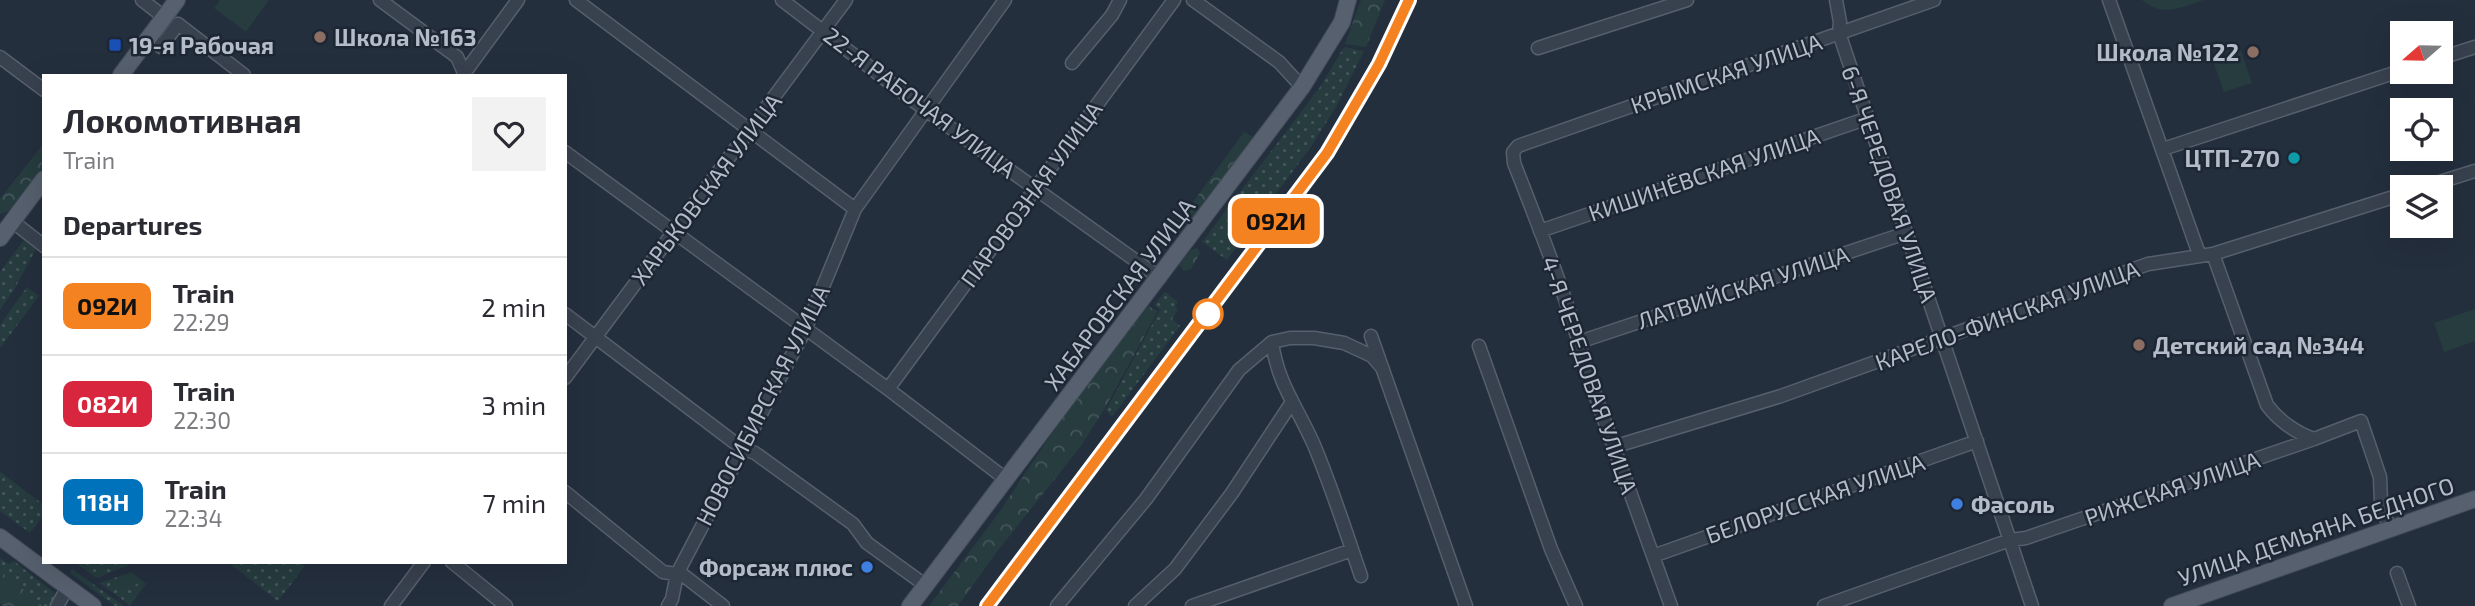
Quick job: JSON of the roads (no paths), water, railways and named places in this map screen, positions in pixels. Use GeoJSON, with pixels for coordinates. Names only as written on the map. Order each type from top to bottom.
{"type":"FeatureCollection","features":[{"type":"Feature","properties":{"kind":"main road"},"geometry":{"type":"LineString","coordinates":[[122,74],[177,0]]}},
{"type":"Feature","properties":{"kind":"main road","name":"ХАБАРОВСКАЯ УЛИЦА"},"geometry":{"type":"LineString","coordinates":[[910,606],[1302,87],[1342,22],[1348,0]]}},
{"type":"Feature","properties":{"kind":"main road"},"geometry":{"type":"LineString","coordinates":[[5,226],[42,181]]}},
{"type":"Feature","properties":{"kind":"main road","name":"УЛИЦА ДЕМЬЯНА БЕДНОГО"},"geometry":{"type":"LineString","coordinates":[[2172,606],[2205,601],[2475,499]]}},
{"type":"Feature","properties":{"kind":"main road"},"geometry":{"type":"LineString","coordinates":[[0,537],[93,606]]}},
{"type":"Feature","properties":{"kind":"street"},"geometry":{"type":"LineString","coordinates":[[142,0],[164,18]]}},
{"type":"Feature","properties":{"kind":"street"},"geometry":{"type":"LineString","coordinates":[[380,0],[457,57],[464,74]]}},
{"type":"Feature","properties":{"kind":"street"},"geometry":{"type":"LineString","coordinates":[[465,74],[518,0]]}},
{"type":"Feature","properties":{"kind":"street"},"geometry":{"type":"LineString","coordinates":[[576,0],[855,209]]}},
{"type":"Feature","properties":{"kind":"street","name":"22-Я РАБОЧАЯ УЛИЦА"},"geometry":{"type":"LineString","coordinates":[[782,0],[927,111],[1160,278]]}},
{"type":"Feature","properties":{"kind":"street","name":"ХАРЬКОВСКАЯ УЛИЦА"},"geometry":{"type":"LineString","coordinates":[[567,375],[846,0]]}},
{"type":"Feature","properties":{"kind":"street","name":"НОВОСИБИРСКАЯ УЛИЦА"},"geometry":{"type":"LineString","coordinates":[[668,606],[677,574],[806,328],[855,209],[1005,0]]}},
{"type":"Feature","properties":{"kind":"street"},"geometry":{"type":"LineString","coordinates":[[1072,63],[1112,15],[1120,0]]}},
{"type":"Feature","properties":{"kind":"street","name":"ПАРОВОЗНАЯ УЛИЦА"},"geometry":{"type":"LineString","coordinates":[[888,389],[1174,0]]}},
{"type":"Feature","properties":{"kind":"street"},"geometry":{"type":"LineString","coordinates":[[1193,0],[1279,62],[1302,87]]}},
{"type":"Feature","properties":{"kind":"street"},"geometry":{"type":"LineString","coordinates":[[1538,48],[1687,0]]}},
{"type":"Feature","properties":{"kind":"street","name":"6-Я ЧЕРЕДОВАЯ УЛИЦА"},"geometry":{"type":"LineString","coordinates":[[1836,0],[1839,33],[2032,606]]}},
{"type":"Feature","properties":{"kind":"street","name":"КРЫМСКАЯ УЛИЦА"},"geometry":{"type":"LineString","coordinates":[[1518,146],[1934,0]]}},
{"type":"Feature","properties":{"kind":"street"},"geometry":{"type":"LineString","coordinates":[[2109,0],[2199,254]]}},
{"type":"Feature","properties":{"kind":"street"},"geometry":{"type":"LineString","coordinates":[[149,38],[161,47],[178,24],[243,74]]}},
{"type":"Feature","properties":{"kind":"street"},"geometry":{"type":"LineString","coordinates":[[2454,54],[2475,47]]}},
{"type":"Feature","properties":{"kind":"street"},"geometry":{"type":"LineString","coordinates":[[0,57],[42,88]]}},
{"type":"Feature","properties":{"kind":"street"},"geometry":{"type":"LineString","coordinates":[[2163,149],[2390,74]]}},
{"type":"Feature","properties":{"kind":"street","name":"КИШИНЁВСКАЯ УЛИЦА"},"geometry":{"type":"LineString","coordinates":[[1540,231],[1868,118]]}},
{"type":"Feature","properties":{"kind":"street","name":"4-Я ЧЕРЕДОВАЯ УЛИЦА"},"geometry":{"type":"LineString","coordinates":[[1518,146],[1513,152],[1514,163],[1671,606]]}},
{"type":"Feature","properties":{"kind":"street"},"geometry":{"type":"LineString","coordinates":[[567,153],[806,328],[1007,480]]}},
{"type":"Feature","properties":{"kind":"street"},"geometry":{"type":"LineString","coordinates":[[2453,178],[2475,171]]}},
{"type":"Feature","properties":{"kind":"street","name":"КАРЕЛО-ФИНСКАЯ УЛИЦА"},"geometry":{"type":"LineString","coordinates":[[1613,446],[1781,396],[2148,264],[2199,254],[2213,254],[2390,198]]}},
{"type":"Feature","properties":{"kind":"street"},"geometry":{"type":"LineString","coordinates":[[5,226],[42,245]]}},
{"type":"Feature","properties":{"kind":"street","name":"ЛАТВИЙСКАЯ УЛИЦА"},"geometry":{"type":"LineString","coordinates":[[1579,342],[1906,233]]}},
{"type":"Feature","properties":{"kind":"street"},"geometry":{"type":"LineString","coordinates":[[2213,254],[2267,405],[2280,420],[2314,439]]}},
{"type":"Feature","properties":{"kind":"street"},"geometry":{"type":"LineString","coordinates":[[567,315],[743,449],[755,453],[853,524],[867,543],[926,585]]}},
{"type":"Feature","properties":{"kind":"street"},"geometry":{"type":"LineString","coordinates":[[1371,336],[1465,606]]}},
{"type":"Feature","properties":{"kind":"street"},"geometry":{"type":"LineString","coordinates":[[1057,606],[1146,499],[1239,370],[1272,342],[1302,338],[1344,343],[1372,356],[1383,369]]}},
{"type":"Feature","properties":{"kind":"street"},"geometry":{"type":"LineString","coordinates":[[1272,342],[1275,365],[1317,452],[1361,576]]}},
{"type":"Feature","properties":{"kind":"street"},"geometry":{"type":"LineString","coordinates":[[1479,346],[1551,549],[1576,606]]}},
{"type":"Feature","properties":{"kind":"street"},"geometry":{"type":"LineString","coordinates":[[1135,606],[1175,569],[1231,493],[1292,402]]}},
{"type":"Feature","properties":{"kind":"street","name":"РИЖСКАЯ УЛИЦА"},"geometry":{"type":"LineString","coordinates":[[1824,606],[2361,421],[2380,477],[2381,504],[2390,529]]}},
{"type":"Feature","properties":{"kind":"street","name":"БЕЛОРУССКАЯ УЛИЦА"},"geometry":{"type":"LineString","coordinates":[[1653,556],[1977,441]]}},
{"type":"Feature","properties":{"kind":"street"},"geometry":{"type":"LineString","coordinates":[[567,494],[663,572],[683,575],[723,606]]}},
{"type":"Feature","properties":{"kind":"street"},"geometry":{"type":"LineString","coordinates":[[1192,606],[1352,550]]}},
{"type":"Feature","properties":{"kind":"street"},"geometry":{"type":"LineString","coordinates":[[391,606],[422,564]]}},
{"type":"Feature","properties":{"kind":"street"},"geometry":{"type":"LineString","coordinates":[[454,564],[506,606]]}},
{"type":"Feature","properties":{"kind":"street"},"geometry":{"type":"LineString","coordinates":[[2396,573],[2409,606]]}},
{"type":"Feature","properties":{"kind":"street"},"geometry":{"type":"LineString","coordinates":[[57,606],[68,587]]}},
{"type":"Feature","properties":{"kind":"railway"},"geometry":{"type":"LineString","coordinates":[[987,606],[1327,153],[1379,64],[1409,0]]}},
{"type":"Feature","properties":{"kind":"train","name":"092И"},"geometry":{"type":"LineString","coordinates":[[987,606],[1327,153],[1379,64],[1409,0]]}},
{"type":"Feature","properties":{"kind":"place","name":"Школа №163"},"geometry":{"type":"Point","coordinates":[320,37]}},
{"type":"Feature","properties":{"kind":"place","name":"19-я Рабочая"},"geometry":{"type":"Point","coordinates":[115,45]}},
{"type":"Feature","properties":{"kind":"place","name":"Школа №122"},"geometry":{"type":"Point","coordinates":[2253,52]}},
{"type":"Feature","properties":{"kind":"place","name":"ЦТП-270"},"geometry":{"type":"Point","coordinates":[2294,158]}},
{"type":"Feature","properties":{"kind":"place","name":"Детский сад №344"},"geometry":{"type":"Point","coordinates":[2139,345]}},
{"type":"Feature","properties":{"kind":"place","name":"Фасоль"},"geometry":{"type":"Point","coordinates":[1957,504]}},
{"type":"Feature","properties":{"kind":"place","name":"Форсаж плюс"},"geometry":{"type":"Point","coordinates":[867,567]}}]}
